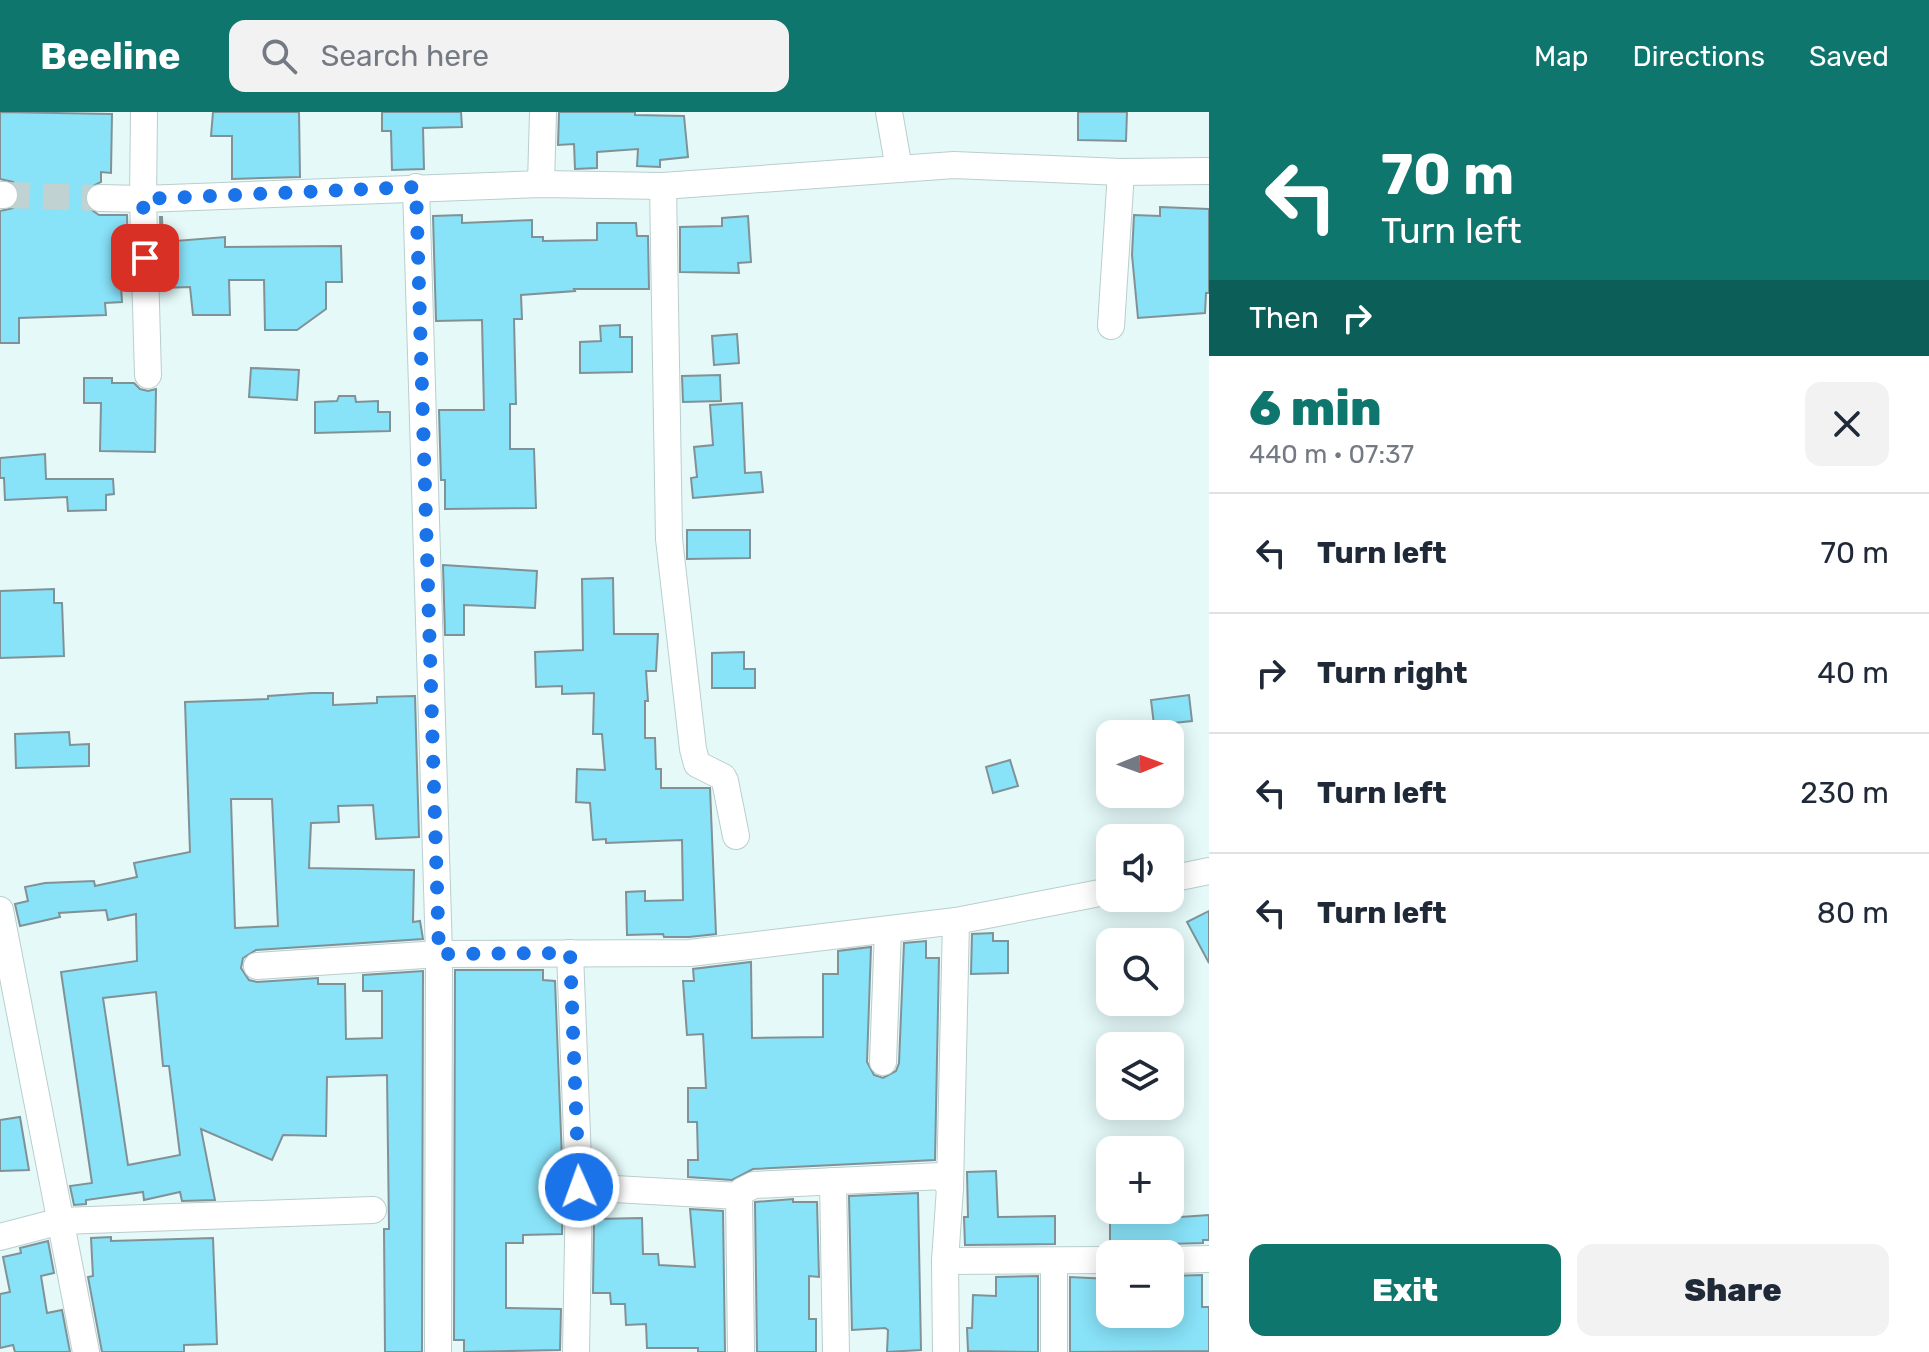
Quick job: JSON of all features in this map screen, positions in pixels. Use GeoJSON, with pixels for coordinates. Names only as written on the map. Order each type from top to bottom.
{"type":"FeatureCollection","features":[{"type":"Feature","properties":{"kind":"street"},"geometry":{"type":"LineString","coordinates":[[144,112],[148,375]]}},
{"type":"Feature","properties":{"kind":"street"},"geometry":{"type":"LineString","coordinates":[[541,184],[543,112]]}},
{"type":"Feature","properties":{"kind":"street"},"geometry":{"type":"LineString","coordinates":[[889,112],[899,169]]}},
{"type":"Feature","properties":{"kind":"street"},"geometry":{"type":"LineString","coordinates":[[100,198],[541,184],[663,186],[954,165],[1121,172],[1209,171]]}},
{"type":"Feature","properties":{"kind":"street"},"geometry":{"type":"LineString","coordinates":[[1111,326],[1121,172]]}},
{"type":"Feature","properties":{"kind":"street"},"geometry":{"type":"LineString","coordinates":[[663,186],[669,539],[693,749],[697,764],[725,781],[736,836]]}},
{"type":"Feature","properties":{"kind":"street"},"geometry":{"type":"LineString","coordinates":[[416,187],[439,954],[438,1352]]}},
{"type":"Feature","properties":{"kind":"street"},"geometry":{"type":"LineString","coordinates":[[1184,876],[1209,871]]}},
{"type":"Feature","properties":{"kind":"street"},"geometry":{"type":"LineString","coordinates":[[257,966],[439,954],[690,953],[956,921],[1096,893]]}},
{"type":"Feature","properties":{"kind":"street"},"geometry":{"type":"LineString","coordinates":[[0,910],[86,1352]]}},
{"type":"Feature","properties":{"kind":"street"},"geometry":{"type":"LineString","coordinates":[[946,1352],[945,1261],[950,1188],[956,921]]}},
{"type":"Feature","properties":{"kind":"street"},"geometry":{"type":"LineString","coordinates":[[883,1062],[888,930]]}},
{"type":"Feature","properties":{"kind":"street"},"geometry":{"type":"LineString","coordinates":[[570,953],[579,1187],[576,1352]]}},
{"type":"Feature","properties":{"kind":"street"},"geometry":{"type":"LineString","coordinates":[[741,1352],[739,1196],[742,1191],[754,1185],[942,1176],[950,1188]]}},
{"type":"Feature","properties":{"kind":"street"},"geometry":{"type":"LineString","coordinates":[[833,1181],[836,1352]]}},
{"type":"Feature","properties":{"kind":"street"},"geometry":{"type":"LineString","coordinates":[[579,1187],[739,1196]]}},
{"type":"Feature","properties":{"kind":"street"},"geometry":{"type":"LineString","coordinates":[[0,1237],[61,1221],[373,1210]]}},
{"type":"Feature","properties":{"kind":"street"},"geometry":{"type":"LineString","coordinates":[[1184,1260],[1209,1259]]}},
{"type":"Feature","properties":{"kind":"street"},"geometry":{"type":"LineString","coordinates":[[945,1261],[1096,1260]]}},
{"type":"Feature","properties":{"kind":"street"},"geometry":{"type":"LineString","coordinates":[[1054,1261],[1054,1352]]}},
{"type":"Feature","properties":{"kind":"building"},"geometry":{"type":"Polygon","coordinates":[[[0,112],[112,114],[111,173],[101,172],[101,182],[87,189],[84,198],[86,206],[99,215],[127,215],[129,285],[121,285],[122,302],[105,303],[106,315],[19,318],[19,343],[0,343],[0,211],[13,208],[20,196],[13,182],[0,179],[0,112]]]}},
{"type":"Feature","properties":{"kind":"building"},"geometry":{"type":"Polygon","coordinates":[[[213,112],[299,112],[300,177],[232,179],[232,136],[211,136],[213,112]]]}},
{"type":"Feature","properties":{"kind":"building"},"geometry":{"type":"Polygon","coordinates":[[[382,112],[461,112],[462,127],[423,128],[424,169],[392,170],[391,131],[382,131],[382,112]]]}},
{"type":"Feature","properties":{"kind":"building"},"geometry":{"type":"Polygon","coordinates":[[[559,112],[635,112],[635,115],[684,116],[688,157],[660,160],[660,167],[637,166],[638,149],[597,152],[597,168],[575,169],[574,144],[558,145],[559,112]]]}},
{"type":"Feature","properties":{"kind":"building"},"geometry":{"type":"Polygon","coordinates":[[[1078,112],[1127,112],[1126,141],[1078,140],[1078,112]]]}},
{"type":"Feature","properties":{"kind":"building"},"geometry":{"type":"Polygon","coordinates":[[[1160,207],[1209,209],[1209,293],[1206,293],[1205,313],[1138,318],[1132,255],[1134,215],[1160,216],[1160,207]]]}},
{"type":"Feature","properties":{"kind":"building"},"geometry":{"type":"Polygon","coordinates":[[[462,215],[462,223],[532,220],[532,237],[543,237],[543,241],[597,240],[597,223],[636,223],[637,236],[648,236],[649,289],[574,289],[521,295],[522,319],[514,319],[516,404],[510,404],[510,449],[534,449],[536,508],[445,509],[439,410],[484,410],[482,320],[436,321],[433,216],[462,215]]]}},
{"type":"Feature","properties":{"kind":"building"},"geometry":{"type":"Polygon","coordinates":[[[748,216],[751,262],[738,263],[739,273],[680,272],[680,227],[722,226],[722,218],[748,216]]]}},
{"type":"Feature","properties":{"kind":"building"},"geometry":{"type":"Polygon","coordinates":[[[160,217],[163,242],[225,237],[225,247],[341,246],[342,282],[326,282],[326,309],[297,330],[265,330],[264,280],[229,280],[230,315],[193,315],[190,287],[162,288],[160,217]]]}},
{"type":"Feature","properties":{"kind":"building"},"geometry":{"type":"Polygon","coordinates":[[[620,325],[620,337],[632,337],[632,372],[580,373],[580,342],[601,341],[600,326],[620,325]]]}},
{"type":"Feature","properties":{"kind":"building"},"geometry":{"type":"Polygon","coordinates":[[[737,334],[739,363],[714,365],[712,336],[737,334]]]}},
{"type":"Feature","properties":{"kind":"building"},"geometry":{"type":"Polygon","coordinates":[[[251,368],[299,370],[297,400],[249,397],[251,368]]]}},
{"type":"Feature","properties":{"kind":"building"},"geometry":{"type":"Polygon","coordinates":[[[720,375],[721,401],[683,402],[682,376],[720,375]]]}},
{"type":"Feature","properties":{"kind":"building"},"geometry":{"type":"Polygon","coordinates":[[[84,378],[112,378],[112,383],[134,383],[148,391],[156,389],[155,452],[100,451],[101,403],[84,403],[84,378]]]}},
{"type":"Feature","properties":{"kind":"building"},"geometry":{"type":"Polygon","coordinates":[[[339,396],[355,396],[356,402],[378,401],[378,412],[390,412],[390,431],[315,433],[315,402],[337,401],[339,396]]]}},
{"type":"Feature","properties":{"kind":"building"},"geometry":{"type":"Polygon","coordinates":[[[742,403],[745,473],[761,472],[763,492],[693,498],[691,478],[697,477],[694,447],[713,445],[710,405],[742,403]]]}},
{"type":"Feature","properties":{"kind":"building"},"geometry":{"type":"Polygon","coordinates":[[[45,454],[46,479],[113,479],[114,494],[106,495],[106,510],[68,511],[67,497],[5,500],[0,458],[45,454]]]}},
{"type":"Feature","properties":{"kind":"building"},"geometry":{"type":"Polygon","coordinates":[[[687,530],[750,530],[750,558],[687,559],[687,530]]]}},
{"type":"Feature","properties":{"kind":"building"},"geometry":{"type":"Polygon","coordinates":[[[443,565],[537,571],[535,608],[464,605],[464,635],[445,635],[443,565]]]}},
{"type":"Feature","properties":{"kind":"building"},"geometry":{"type":"Polygon","coordinates":[[[613,578],[614,634],[658,634],[656,671],[646,671],[648,701],[645,701],[645,738],[655,738],[656,769],[661,769],[661,788],[710,788],[716,934],[689,937],[627,935],[626,892],[645,891],[645,901],[683,900],[682,840],[606,843],[606,839],[593,840],[590,803],[576,802],[577,769],[605,770],[602,734],[593,734],[594,693],[562,694],[562,686],[536,687],[535,652],[583,650],[582,579],[613,578]]]}},
{"type":"Feature","properties":{"kind":"building"},"geometry":{"type":"Polygon","coordinates":[[[54,589],[54,603],[62,603],[64,656],[0,658],[0,591],[54,589]]]}},
{"type":"Feature","properties":{"kind":"building"},"geometry":{"type":"Polygon","coordinates":[[[744,652],[744,669],[755,669],[755,688],[712,688],[712,653],[744,652]]]}},
{"type":"Feature","properties":{"kind":"building"},"geometry":{"type":"Polygon","coordinates":[[[333,693],[333,705],[377,703],[377,697],[415,696],[419,837],[376,839],[373,805],[338,806],[339,822],[311,823],[309,868],[414,870],[413,922],[420,921],[423,939],[256,950],[243,958],[241,968],[249,980],[257,982],[318,978],[318,984],[345,984],[346,1039],[382,1038],[382,991],[363,991],[363,975],[423,971],[422,1352],[385,1352],[384,1229],[389,1229],[387,1075],[327,1077],[326,1136],[283,1135],[272,1160],[201,1129],[215,1200],[182,1201],[180,1192],[144,1200],[143,1192],[86,1200],[86,1204],[74,1205],[70,1186],[92,1183],[61,972],[137,961],[136,914],[108,920],[106,910],[59,913],[60,917],[20,926],[15,904],[28,901],[25,887],[94,881],[95,886],[137,877],[134,863],[190,852],[185,702],[268,699],[268,696],[333,693]],[[231,799],[235,928],[278,926],[272,799],[231,799]],[[156,992],[103,998],[128,1165],[180,1155],[169,1066],[163,1066],[156,992]]]}},
{"type":"Feature","properties":{"kind":"building"},"geometry":{"type":"Polygon","coordinates":[[[1189,695],[1192,721],[1153,720],[1151,700],[1189,695]]]}},
{"type":"Feature","properties":{"kind":"building"},"geometry":{"type":"Polygon","coordinates":[[[69,732],[70,745],[89,744],[89,766],[16,768],[15,734],[69,732]]]}},
{"type":"Feature","properties":{"kind":"building"},"geometry":{"type":"Polygon","coordinates":[[[1010,760],[1018,786],[993,793],[986,767],[1010,760]]]}},
{"type":"Feature","properties":{"kind":"building"},"geometry":{"type":"Polygon","coordinates":[[[1209,911],[1209,963],[1187,922],[1209,911]]]}},
{"type":"Feature","properties":{"kind":"building"},"geometry":{"type":"Polygon","coordinates":[[[993,933],[993,941],[1008,941],[1008,973],[971,974],[972,934],[993,933]]]}},
{"type":"Feature","properties":{"kind":"building"},"geometry":{"type":"Polygon","coordinates":[[[926,941],[926,958],[939,958],[935,1160],[753,1169],[732,1180],[688,1177],[688,1160],[698,1160],[697,1122],[688,1122],[688,1088],[706,1088],[703,1034],[687,1035],[683,981],[694,981],[693,969],[751,962],[752,1038],[823,1037],[823,974],[838,974],[838,951],[871,947],[867,1062],[874,1075],[883,1078],[896,1071],[899,1063],[904,943],[926,941]]]}},
{"type":"Feature","properties":{"kind":"building"},"geometry":{"type":"Polygon","coordinates":[[[455,970],[543,970],[543,980],[555,981],[562,1234],[523,1235],[523,1243],[506,1243],[506,1308],[561,1309],[560,1350],[464,1352],[464,1340],[454,1340],[455,970]]]}},
{"type":"Feature","properties":{"kind":"building"},"geometry":{"type":"Polygon","coordinates":[[[20,1117],[29,1170],[0,1171],[0,1120],[20,1117]]]}},
{"type":"Feature","properties":{"kind":"building"},"geometry":{"type":"Polygon","coordinates":[[[996,1171],[998,1217],[1055,1216],[1055,1244],[965,1245],[967,1172],[996,1171]]]}},
{"type":"Feature","properties":{"kind":"building"},"geometry":{"type":"Polygon","coordinates":[[[918,1193],[921,1350],[887,1352],[888,1330],[885,1328],[852,1330],[849,1196],[918,1193]]]}},
{"type":"Feature","properties":{"kind":"building"},"geometry":{"type":"Polygon","coordinates":[[[793,1199],[793,1202],[817,1202],[819,1277],[809,1276],[809,1319],[816,1319],[816,1352],[757,1352],[755,1202],[793,1199]]]}},
{"type":"Feature","properties":{"kind":"building"},"geometry":{"type":"Polygon","coordinates":[[[690,1209],[723,1211],[725,1352],[698,1352],[698,1348],[647,1348],[646,1324],[626,1325],[625,1304],[611,1304],[610,1293],[593,1293],[594,1219],[642,1218],[643,1254],[658,1254],[659,1265],[695,1267],[690,1209]]]}},
{"type":"Feature","properties":{"kind":"building"},"geometry":{"type":"Polygon","coordinates":[[[1209,1215],[1209,1240],[1203,1240],[1203,1243],[1110,1240],[1110,1224],[1184,1224],[1184,1217],[1209,1215]]]}},
{"type":"Feature","properties":{"kind":"building"},"geometry":{"type":"Polygon","coordinates":[[[111,1237],[111,1241],[213,1238],[217,1344],[184,1345],[184,1352],[102,1352],[88,1277],[93,1276],[91,1238],[111,1237]]]}},
{"type":"Feature","properties":{"kind":"building"},"geometry":{"type":"Polygon","coordinates":[[[48,1241],[54,1273],[41,1276],[47,1313],[62,1310],[70,1352],[15,1352],[13,1345],[0,1348],[0,1294],[10,1292],[3,1257],[21,1253],[20,1248],[48,1241]]]}},
{"type":"Feature","properties":{"kind":"building"},"geometry":{"type":"Polygon","coordinates":[[[1202,1275],[1202,1307],[1209,1307],[1209,1351],[1070,1352],[1070,1277],[1096,1278],[1096,1328],[1184,1328],[1184,1276],[1202,1275]]]}},
{"type":"Feature","properties":{"kind":"building"},"geometry":{"type":"Polygon","coordinates":[[[1038,1276],[1038,1352],[968,1351],[967,1328],[972,1328],[973,1295],[996,1296],[996,1277],[1038,1276]]]}},
{"type":"Feature","properties":{"kind":"tunnel"},"geometry":{"type":"LineString","coordinates":[[4,195],[100,198]]}},
{"type":"Feature","properties":{"kind":"route"},"geometry":{"type":"LineString","coordinates":[[145,258],[143,199],[416,187],[439,954],[570,953],[579,1187]]}}]}
